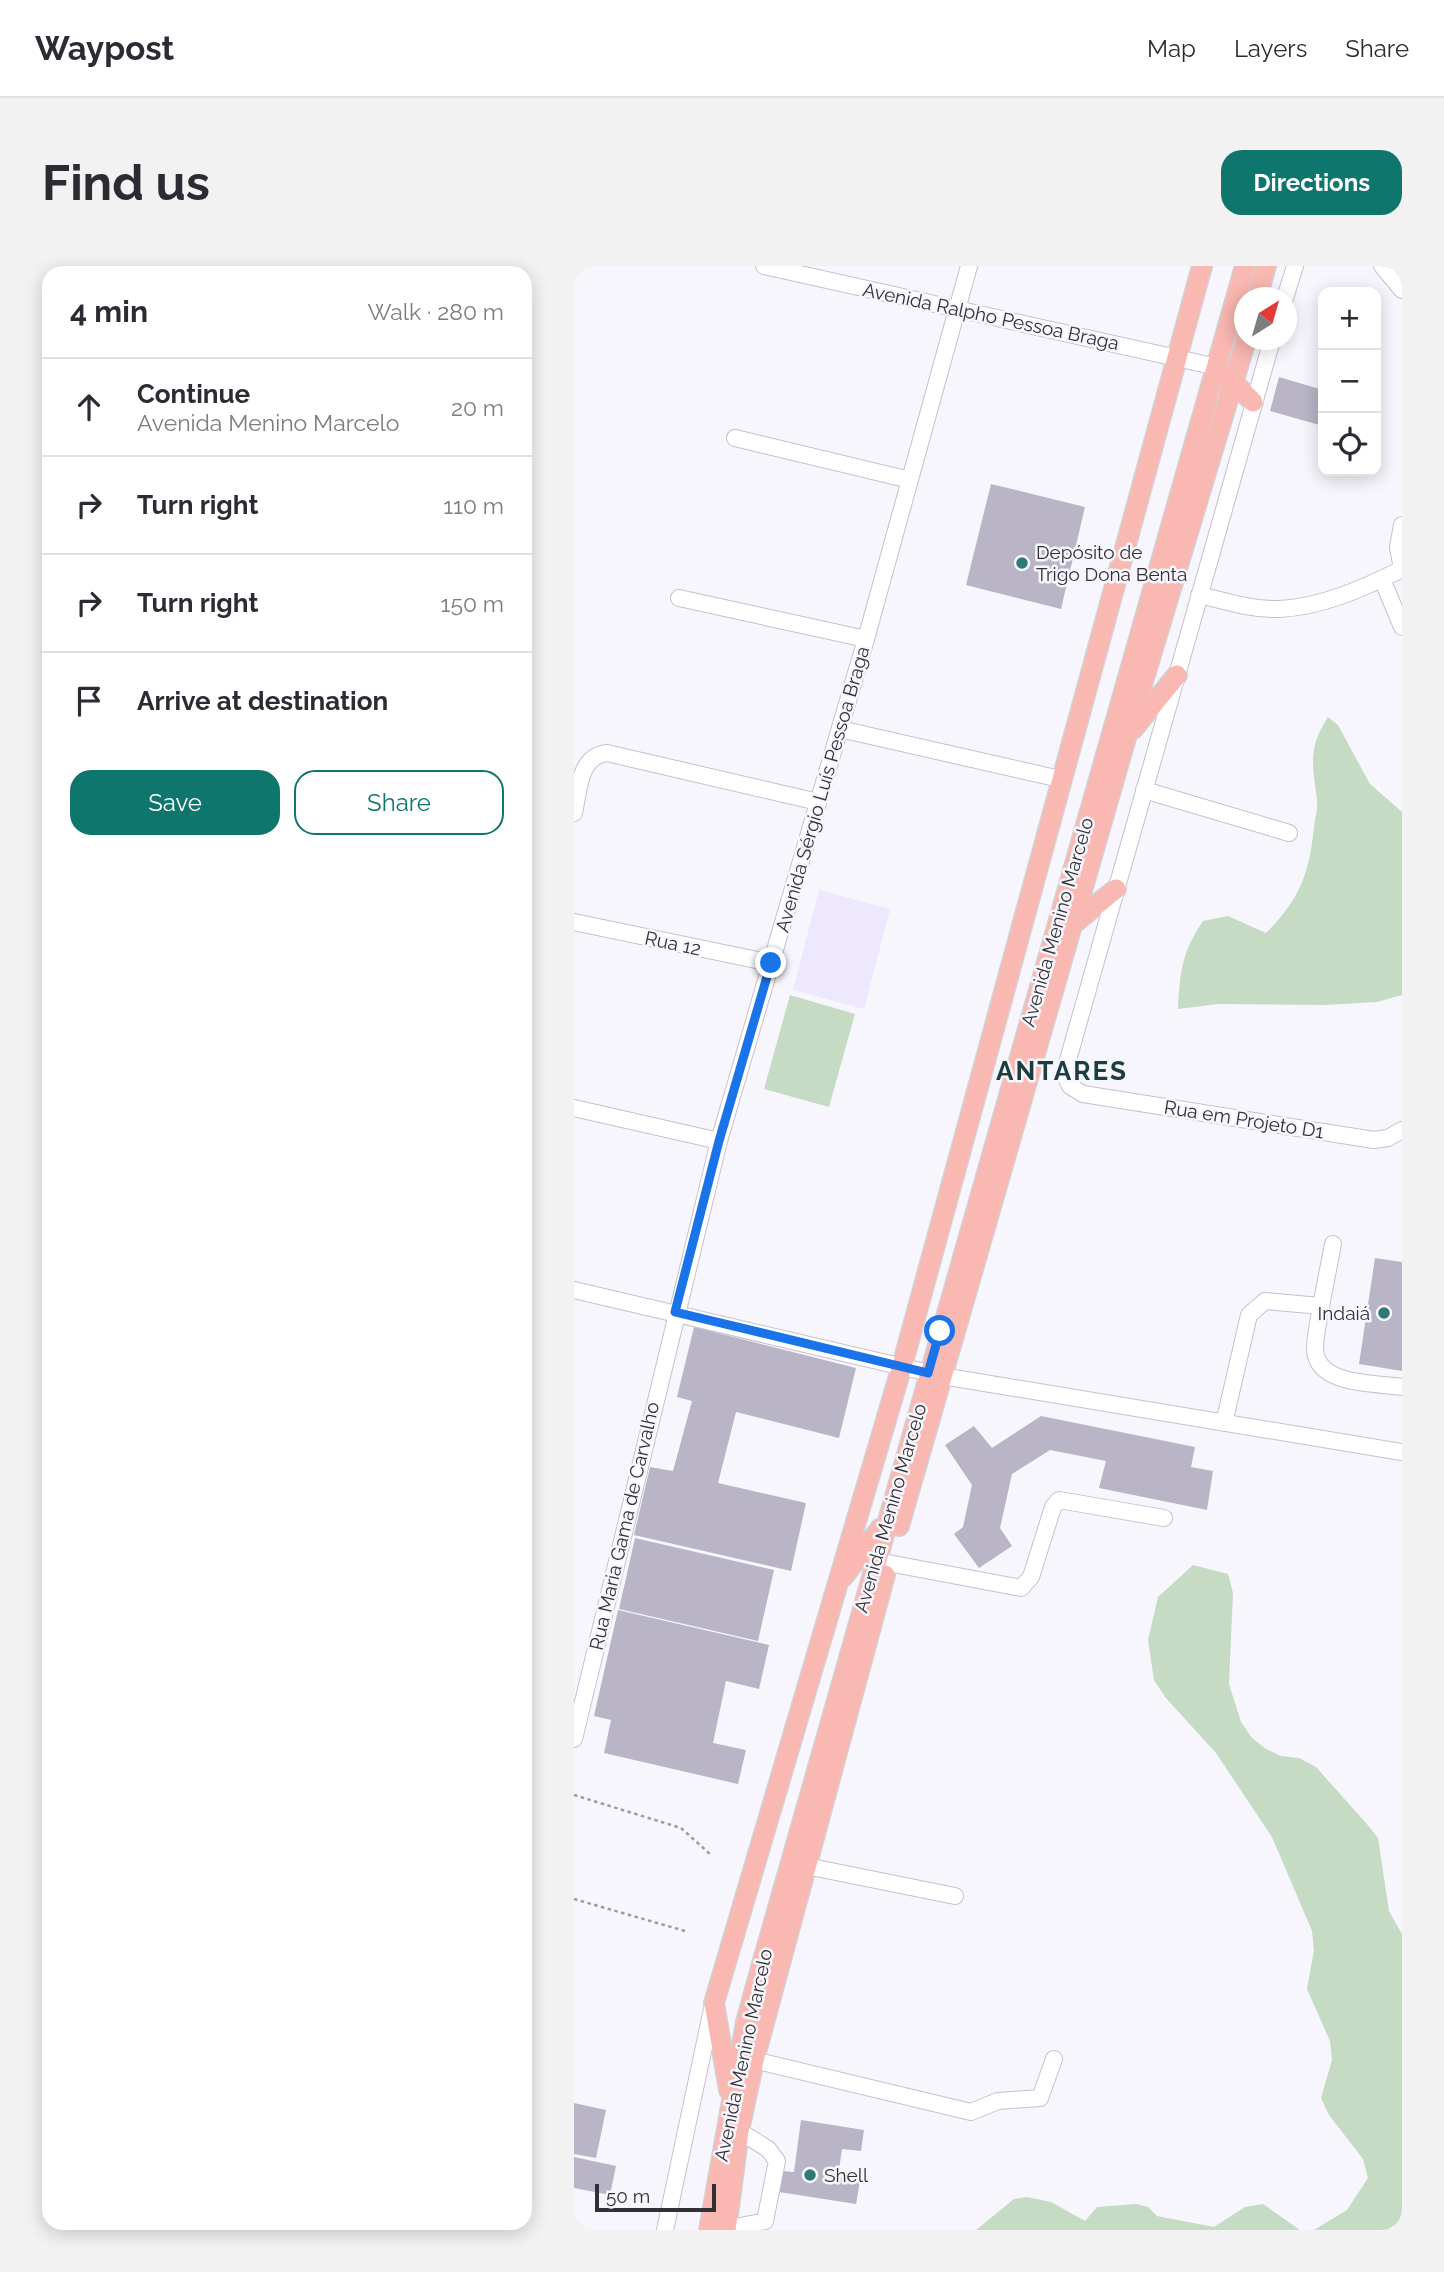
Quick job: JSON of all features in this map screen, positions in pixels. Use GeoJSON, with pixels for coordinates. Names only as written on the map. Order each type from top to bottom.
{"type":"FeatureCollection","features":[{"type":"Feature","properties":{"kind":"main road"},"geometry":{"type":"LineString","coordinates":[[731,2102],[714,2003],[902,1366],[1202,266]]}},
{"type":"Feature","properties":{"kind":"main road","name":"Avenida Menino Marcelo"},"geometry":{"type":"LineString","coordinates":[[720,2230],[754,2060],[888,1563],[935,1374],[1245,266]]}},
{"type":"Feature","properties":{"kind":"main road"},"geometry":{"type":"LineString","coordinates":[[1260,287],[1266,266]]}},
{"type":"Feature","properties":{"kind":"main road","name":"Avenida Menino Marcelo"},"geometry":{"type":"LineString","coordinates":[[720,2230],[731,2102],[750,2009],[887,1519],[935,1374],[1073,924],[1126,737],[1243,350]]}},
{"type":"Feature","properties":{"kind":"main road"},"geometry":{"type":"LineString","coordinates":[[1217,367],[1253,402]]}},
{"type":"Feature","properties":{"kind":"main road"},"geometry":{"type":"LineString","coordinates":[[1126,737],[1177,675]]}},
{"type":"Feature","properties":{"kind":"main road"},"geometry":{"type":"LineString","coordinates":[[1073,924],[1116,889]]}},
{"type":"Feature","properties":{"kind":"main road"},"geometry":{"type":"LineString","coordinates":[[836,1587],[887,1519]]}},
{"type":"Feature","properties":{"kind":"street","name":"Avenida Ralpho Pessoa Braga"},"geometry":{"type":"LineString","coordinates":[[764,266],[790,269],[956,311],[1176,356],[1217,367]]}},
{"type":"Feature","properties":{"kind":"street","name":"Avenida Sérgio Luís Pessoa Braga"},"geometry":{"type":"LineString","coordinates":[[675,1312],[719,1141],[866,639],[969,266]]}},
{"type":"Feature","properties":{"kind":"street"},"geometry":{"type":"LineString","coordinates":[[1288,287],[1295,266]]}},
{"type":"Feature","properties":{"kind":"street"},"geometry":{"type":"LineString","coordinates":[[1382,266],[1402,290]]}},
{"type":"Feature","properties":{"kind":"street"},"geometry":{"type":"LineString","coordinates":[[1116,889],[1269,350]]}},
{"type":"Feature","properties":{"kind":"street"},"geometry":{"type":"LineString","coordinates":[[735,438],[910,480]]}},
{"type":"Feature","properties":{"kind":"street"},"geometry":{"type":"LineString","coordinates":[[1199,595],[1278,609],[1307,605],[1382,579],[1402,569],[1398,547],[1402,526]]}},
{"type":"Feature","properties":{"kind":"street"},"geometry":{"type":"LineString","coordinates":[[1382,579],[1402,627]]}},
{"type":"Feature","properties":{"kind":"street"},"geometry":{"type":"LineString","coordinates":[[679,598],[866,639]]}},
{"type":"Feature","properties":{"kind":"street"},"geometry":{"type":"LineString","coordinates":[[840,729],[1060,779]]}},
{"type":"Feature","properties":{"kind":"street"},"geometry":{"type":"LineString","coordinates":[[574,813],[586,765],[591,758],[607,753],[818,802]]}},
{"type":"Feature","properties":{"kind":"street"},"geometry":{"type":"LineString","coordinates":[[1144,790],[1289,833]]}},
{"type":"Feature","properties":{"kind":"street","name":"Rua em Projeto D1"},"geometry":{"type":"LineString","coordinates":[[1116,889],[1065,1068],[1070,1086],[1083,1094],[1374,1140],[1388,1138],[1402,1130]]}},
{"type":"Feature","properties":{"kind":"street","name":"Rua 12"},"geometry":{"type":"LineString","coordinates":[[574,922],[771,963]]}},
{"type":"Feature","properties":{"kind":"street"},"geometry":{"type":"LineString","coordinates":[[574,1108],[719,1141]]}},
{"type":"Feature","properties":{"kind":"street"},"geometry":{"type":"LineString","coordinates":[[1333,1244],[1315,1350],[1318,1364],[1328,1373],[1344,1379],[1402,1387]]}},
{"type":"Feature","properties":{"kind":"street"},"geometry":{"type":"LineString","coordinates":[[574,1290],[935,1374],[1402,1452]]}},
{"type":"Feature","properties":{"kind":"street"},"geometry":{"type":"LineString","coordinates":[[1224,1423],[1249,1315],[1265,1301],[1321,1306]]}},
{"type":"Feature","properties":{"kind":"street","name":"Rua Maria Gama de Carvalho"},"geometry":{"type":"LineString","coordinates":[[574,1739],[675,1312]]}},
{"type":"Feature","properties":{"kind":"street"},"geometry":{"type":"LineString","coordinates":[[888,1563],[1021,1588],[1031,1577],[1053,1507],[1059,1500],[1164,1518]]}},
{"type":"Feature","properties":{"kind":"street"},"geometry":{"type":"LineString","coordinates":[[806,1866],[955,1895]]}},
{"type":"Feature","properties":{"kind":"street"},"geometry":{"type":"LineString","coordinates":[[665,2230],[714,2003]]}},
{"type":"Feature","properties":{"kind":"street"},"geometry":{"type":"LineString","coordinates":[[754,2060],[971,2112],[998,2101],[1040,2098],[1054,2059]]}},
{"type":"Feature","properties":{"kind":"street"},"geometry":{"type":"LineString","coordinates":[[720,2230],[765,2221],[777,2161],[768,2150],[739,2131]]}},
{"type":"Feature","properties":{"kind":"path"},"geometry":{"type":"LineString","coordinates":[[574,1795],[681,1828],[710,1854]]}},
{"type":"Feature","properties":{"kind":"path"},"geometry":{"type":"LineString","coordinates":[[574,1899],[685,1931]]}},
{"type":"Feature","properties":{"kind":"shaded area"},"geometry":{"type":"Polygon","coordinates":[[[819,890],[890,909],[864,1009],[793,990],[819,890]]]}},
{"type":"Feature","properties":{"kind":"green space"},"geometry":{"type":"Polygon","coordinates":[[[1328,717],[1338,725],[1370,784],[1402,812],[1402,995],[1377,1002],[1325,1005],[1218,1004],[1178,1009],[1183,962],[1203,921],[1228,916],[1266,933],[1295,897],[1306,872],[1317,810],[1314,748],[1328,717]]]}},
{"type":"Feature","properties":{"kind":"green space"},"geometry":{"type":"Polygon","coordinates":[[[790,995],[855,1014],[829,1107],[764,1089],[790,995]]]}},
{"type":"Feature","properties":{"kind":"green space"},"geometry":{"type":"Polygon","coordinates":[[[1193,1565],[1228,1574],[1233,1593],[1229,1684],[1241,1722],[1252,1738],[1266,1749],[1281,1756],[1299,1758],[1316,1767],[1378,1838],[1389,1911],[1402,1934],[1402,2230],[1314,2230],[1347,2210],[1368,2178],[1363,2159],[1329,2115],[1321,2098],[1332,2060],[1330,2041],[1307,1989],[1314,1950],[1312,1931],[1272,1837],[1216,1753],[1165,1697],[1154,1680],[1148,1640],[1158,1597],[1193,1565]]]}},
{"type":"Feature","properties":{"kind":"green space"},"geometry":{"type":"Polygon","coordinates":[[[1027,2197],[1051,2202],[1085,2221],[1097,2207],[1136,2204],[1148,2207],[1157,2216],[1214,2227],[1245,2207],[1263,2204],[1300,2230],[976,2230],[1014,2199],[1027,2197]]]}},
{"type":"Feature","properties":{"kind":"building"},"geometry":{"type":"Polygon","coordinates":[[[1279,377],[1318,389],[1318,425],[1270,411],[1279,377]]]}},
{"type":"Feature","properties":{"kind":"building","name":"Depósito de Trigo Dona Benta"},"geometry":{"type":"Polygon","coordinates":[[[991,484],[1085,507],[1061,609],[966,585],[991,484]]]}},
{"type":"Feature","properties":{"kind":"building","name":"Indaiá"},"geometry":{"type":"Polygon","coordinates":[[[1375,1258],[1402,1262],[1402,1371],[1359,1364],[1375,1258]]]}},
{"type":"Feature","properties":{"kind":"building"},"geometry":{"type":"Polygon","coordinates":[[[694,1327],[856,1368],[839,1438],[736,1412],[718,1483],[806,1503],[791,1571],[634,1535],[650,1467],[673,1471],[692,1401],[677,1397],[694,1327]]]}},
{"type":"Feature","properties":{"kind":"building"},"geometry":{"type":"Polygon","coordinates":[[[1041,1416],[1195,1447],[1191,1467],[1213,1471],[1207,1510],[1099,1488],[1106,1461],[1050,1450],[1012,1474],[1000,1528],[1012,1546],[979,1568],[954,1534],[963,1527],[972,1485],[945,1445],[974,1426],[992,1448],[1041,1416]]]}},
{"type":"Feature","properties":{"kind":"building"},"geometry":{"type":"Polygon","coordinates":[[[635,1538],[774,1570],[758,1641],[619,1609],[635,1538]]]}},
{"type":"Feature","properties":{"kind":"building"},"geometry":{"type":"Polygon","coordinates":[[[618,1610],[769,1645],[759,1689],[726,1681],[713,1743],[746,1750],[738,1784],[604,1753],[611,1720],[594,1716],[618,1610]]]}},
{"type":"Feature","properties":{"kind":"building"},"geometry":{"type":"Polygon","coordinates":[[[574,2103],[606,2110],[596,2158],[574,2154],[574,2103]]]}},
{"type":"Feature","properties":{"kind":"building","name":"Shell"},"geometry":{"type":"Polygon","coordinates":[[[801,2120],[864,2130],[861,2151],[842,2149],[838,2177],[860,2181],[856,2204],[779,2192],[783,2171],[794,2172],[801,2120]]]}},
{"type":"Feature","properties":{"kind":"building"},"geometry":{"type":"Polygon","coordinates":[[[574,2157],[616,2166],[610,2195],[574,2188],[574,2157]]]}},
{"type":"Feature","properties":{"kind":"place","name":"Depósito de Trigo Dona Benta"},"geometry":{"type":"Point","coordinates":[1022,563]}},
{"type":"Feature","properties":{"kind":"place","name":"Indaiá"},"geometry":{"type":"Point","coordinates":[1384,1313]}},
{"type":"Feature","properties":{"kind":"place","name":"Shell"},"geometry":{"type":"Point","coordinates":[810,2175]}},
{"type":"Feature","properties":{"kind":"district","name":"ANTARES"},"geometry":{"type":"Point","coordinates":[1062,1071]}},
{"type":"Feature","properties":{"kind":"route"},"geometry":{"type":"LineString","coordinates":[[771,963],[719,1141],[675,1312],[928,1373],[940,1331]]}}]}
